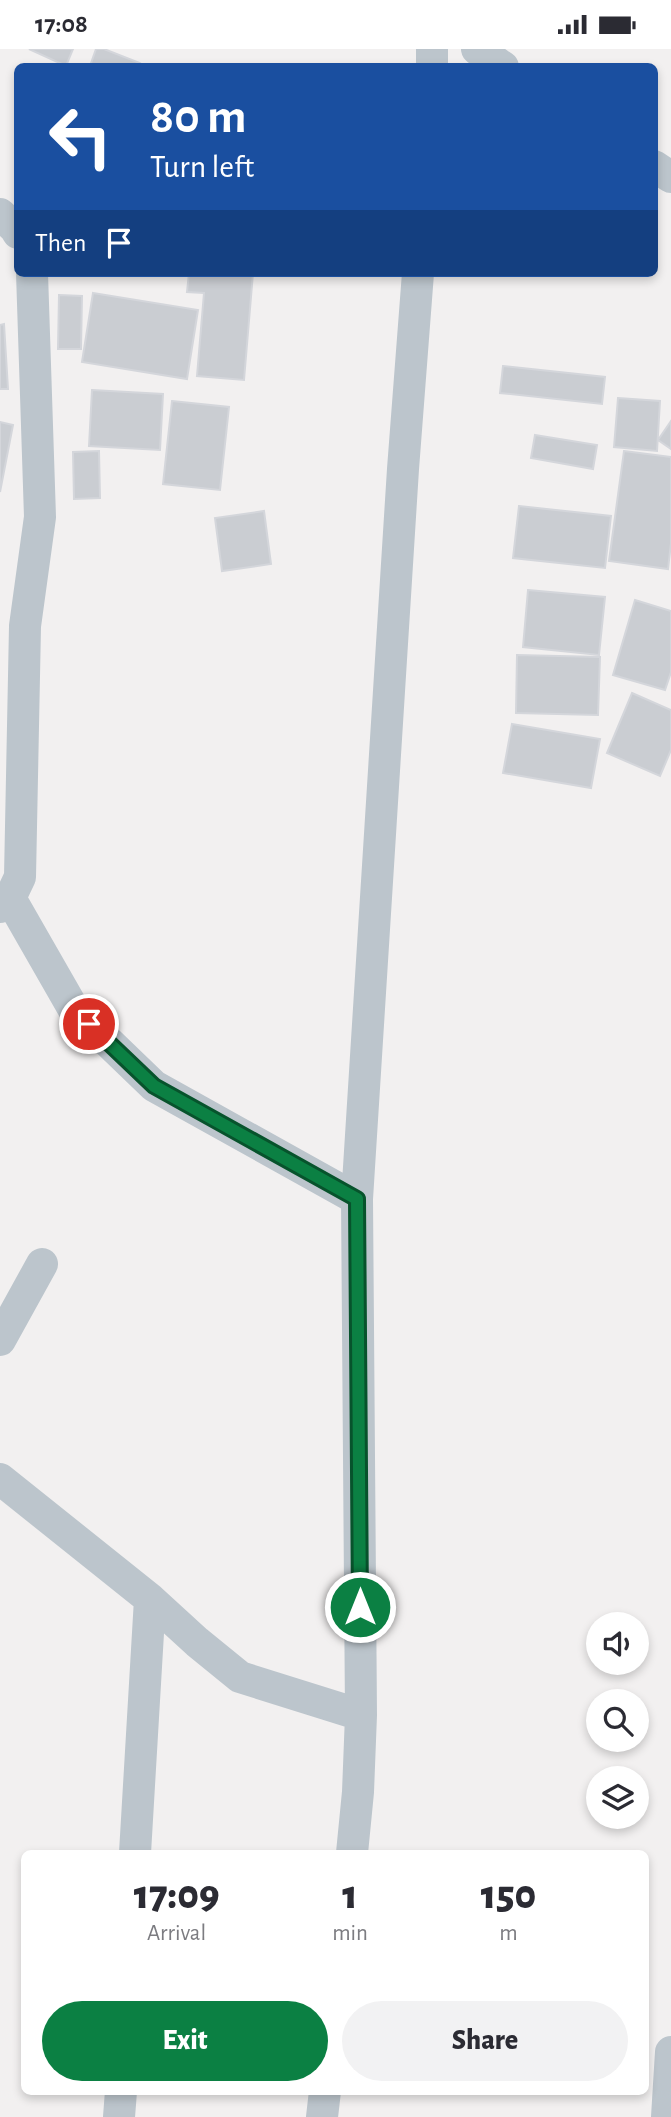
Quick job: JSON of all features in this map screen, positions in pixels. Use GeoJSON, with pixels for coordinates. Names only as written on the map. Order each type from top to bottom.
{"type":"FeatureCollection","features":[{"type":"Feature","properties":{"kind":"street"},"geometry":{"type":"LineString","coordinates":[[477,49],[497,63]]}},
{"type":"Feature","properties":{"kind":"street"},"geometry":{"type":"LineString","coordinates":[[0,214],[14,227]]}},
{"type":"Feature","properties":{"kind":"street"},"geometry":{"type":"LineString","coordinates":[[32,277],[40,517],[13,626],[20,877],[5,903],[73,1008],[154,1086],[357,1199]]}},
{"type":"Feature","properties":{"kind":"street"},"geometry":{"type":"LineString","coordinates":[[352,1850],[361,1715],[357,1199],[418,277]]}},
{"type":"Feature","properties":{"kind":"street"},"geometry":{"type":"LineString","coordinates":[[0,1340],[42,1264]]}},
{"type":"Feature","properties":{"kind":"street"},"geometry":{"type":"LineString","coordinates":[[4,1490],[150,1599],[240,1677],[361,1715]]}},
{"type":"Feature","properties":{"kind":"street"},"geometry":{"type":"LineString","coordinates":[[135,1850],[150,1599]]}},
{"type":"Feature","properties":{"kind":"street"},"geometry":{"type":"LineString","coordinates":[[667,2117],[671,2052]]}},
{"type":"Feature","properties":{"kind":"street"},"geometry":{"type":"LineString","coordinates":[[119,2117],[121,2095]]}},
{"type":"Feature","properties":{"kind":"street"},"geometry":{"type":"LineString","coordinates":[[322,2117],[325,2095]]}},
{"type":"Feature","properties":{"kind":"building"},"geometry":{"type":"Polygon","coordinates":[[[29,49],[73,49],[67,63],[59,63],[29,49]]]}},
{"type":"Feature","properties":{"kind":"building"},"geometry":{"type":"Polygon","coordinates":[[[96,49],[104,49],[140,63],[91,63],[96,49]]]}},
{"type":"Feature","properties":{"kind":"building"},"geometry":{"type":"Polygon","coordinates":[[[189,277],[253,277],[244,380],[197,376],[204,293],[187,292],[189,277]]]}},
{"type":"Feature","properties":{"kind":"building"},"geometry":{"type":"Polygon","coordinates":[[[93,293],[198,310],[187,379],[82,362],[93,293]]]}},
{"type":"Feature","properties":{"kind":"building"},"geometry":{"type":"Polygon","coordinates":[[[59,295],[82,296],[81,349],[58,349],[59,295]]]}},
{"type":"Feature","properties":{"kind":"building"},"geometry":{"type":"Polygon","coordinates":[[[4,324],[8,389],[0,389],[0,325],[4,324]]]}},
{"type":"Feature","properties":{"kind":"building"},"geometry":{"type":"Polygon","coordinates":[[[503,366],[605,377],[602,404],[500,393],[503,366]]]}},
{"type":"Feature","properties":{"kind":"building"},"geometry":{"type":"Polygon","coordinates":[[[92,390],[163,394],[160,450],[89,446],[92,390]]]}},
{"type":"Feature","properties":{"kind":"building"},"geometry":{"type":"Polygon","coordinates":[[[618,398],[660,401],[657,451],[614,447],[618,398]]]}},
{"type":"Feature","properties":{"kind":"building"},"geometry":{"type":"Polygon","coordinates":[[[172,401],[229,407],[220,490],[163,484],[172,401]]]}},
{"type":"Feature","properties":{"kind":"building"},"geometry":{"type":"Polygon","coordinates":[[[671,421],[671,449],[658,440],[671,421]]]}},
{"type":"Feature","properties":{"kind":"building"},"geometry":{"type":"Polygon","coordinates":[[[0,422],[13,425],[0,492],[0,422]]]}},
{"type":"Feature","properties":{"kind":"building"},"geometry":{"type":"Polygon","coordinates":[[[535,435],[597,445],[593,469],[531,458],[535,435]]]}},
{"type":"Feature","properties":{"kind":"building"},"geometry":{"type":"Polygon","coordinates":[[[99,451],[100,498],[74,499],[73,452],[99,451]]]}},
{"type":"Feature","properties":{"kind":"building"},"geometry":{"type":"Polygon","coordinates":[[[624,451],[671,457],[671,543],[668,569],[609,561],[624,451]]]}},
{"type":"Feature","properties":{"kind":"building"},"geometry":{"type":"Polygon","coordinates":[[[519,506],[611,516],[605,568],[513,558],[519,506]]]}},
{"type":"Feature","properties":{"kind":"building"},"geometry":{"type":"Polygon","coordinates":[[[264,511],[271,564],[222,571],[215,518],[264,511]]]}},
{"type":"Feature","properties":{"kind":"building"},"geometry":{"type":"Polygon","coordinates":[[[528,590],[605,597],[599,655],[523,647],[528,590]]]}},
{"type":"Feature","properties":{"kind":"building"},"geometry":{"type":"Polygon","coordinates":[[[635,600],[671,611],[671,672],[665,690],[613,675],[635,600]]]}},
{"type":"Feature","properties":{"kind":"building"},"geometry":{"type":"Polygon","coordinates":[[[517,655],[600,657],[598,715],[516,713],[517,655]]]}},
{"type":"Feature","properties":{"kind":"building"},"geometry":{"type":"Polygon","coordinates":[[[632,693],[671,710],[671,750],[660,776],[607,753],[632,693]]]}},
{"type":"Feature","properties":{"kind":"building"},"geometry":{"type":"Polygon","coordinates":[[[512,724],[600,739],[591,788],[503,773],[512,724]]]}},
{"type":"Feature","properties":{"kind":"route"},"geometry":{"type":"LineString","coordinates":[[89,1024],[154,1086],[357,1199],[360,1607]]}}]}
